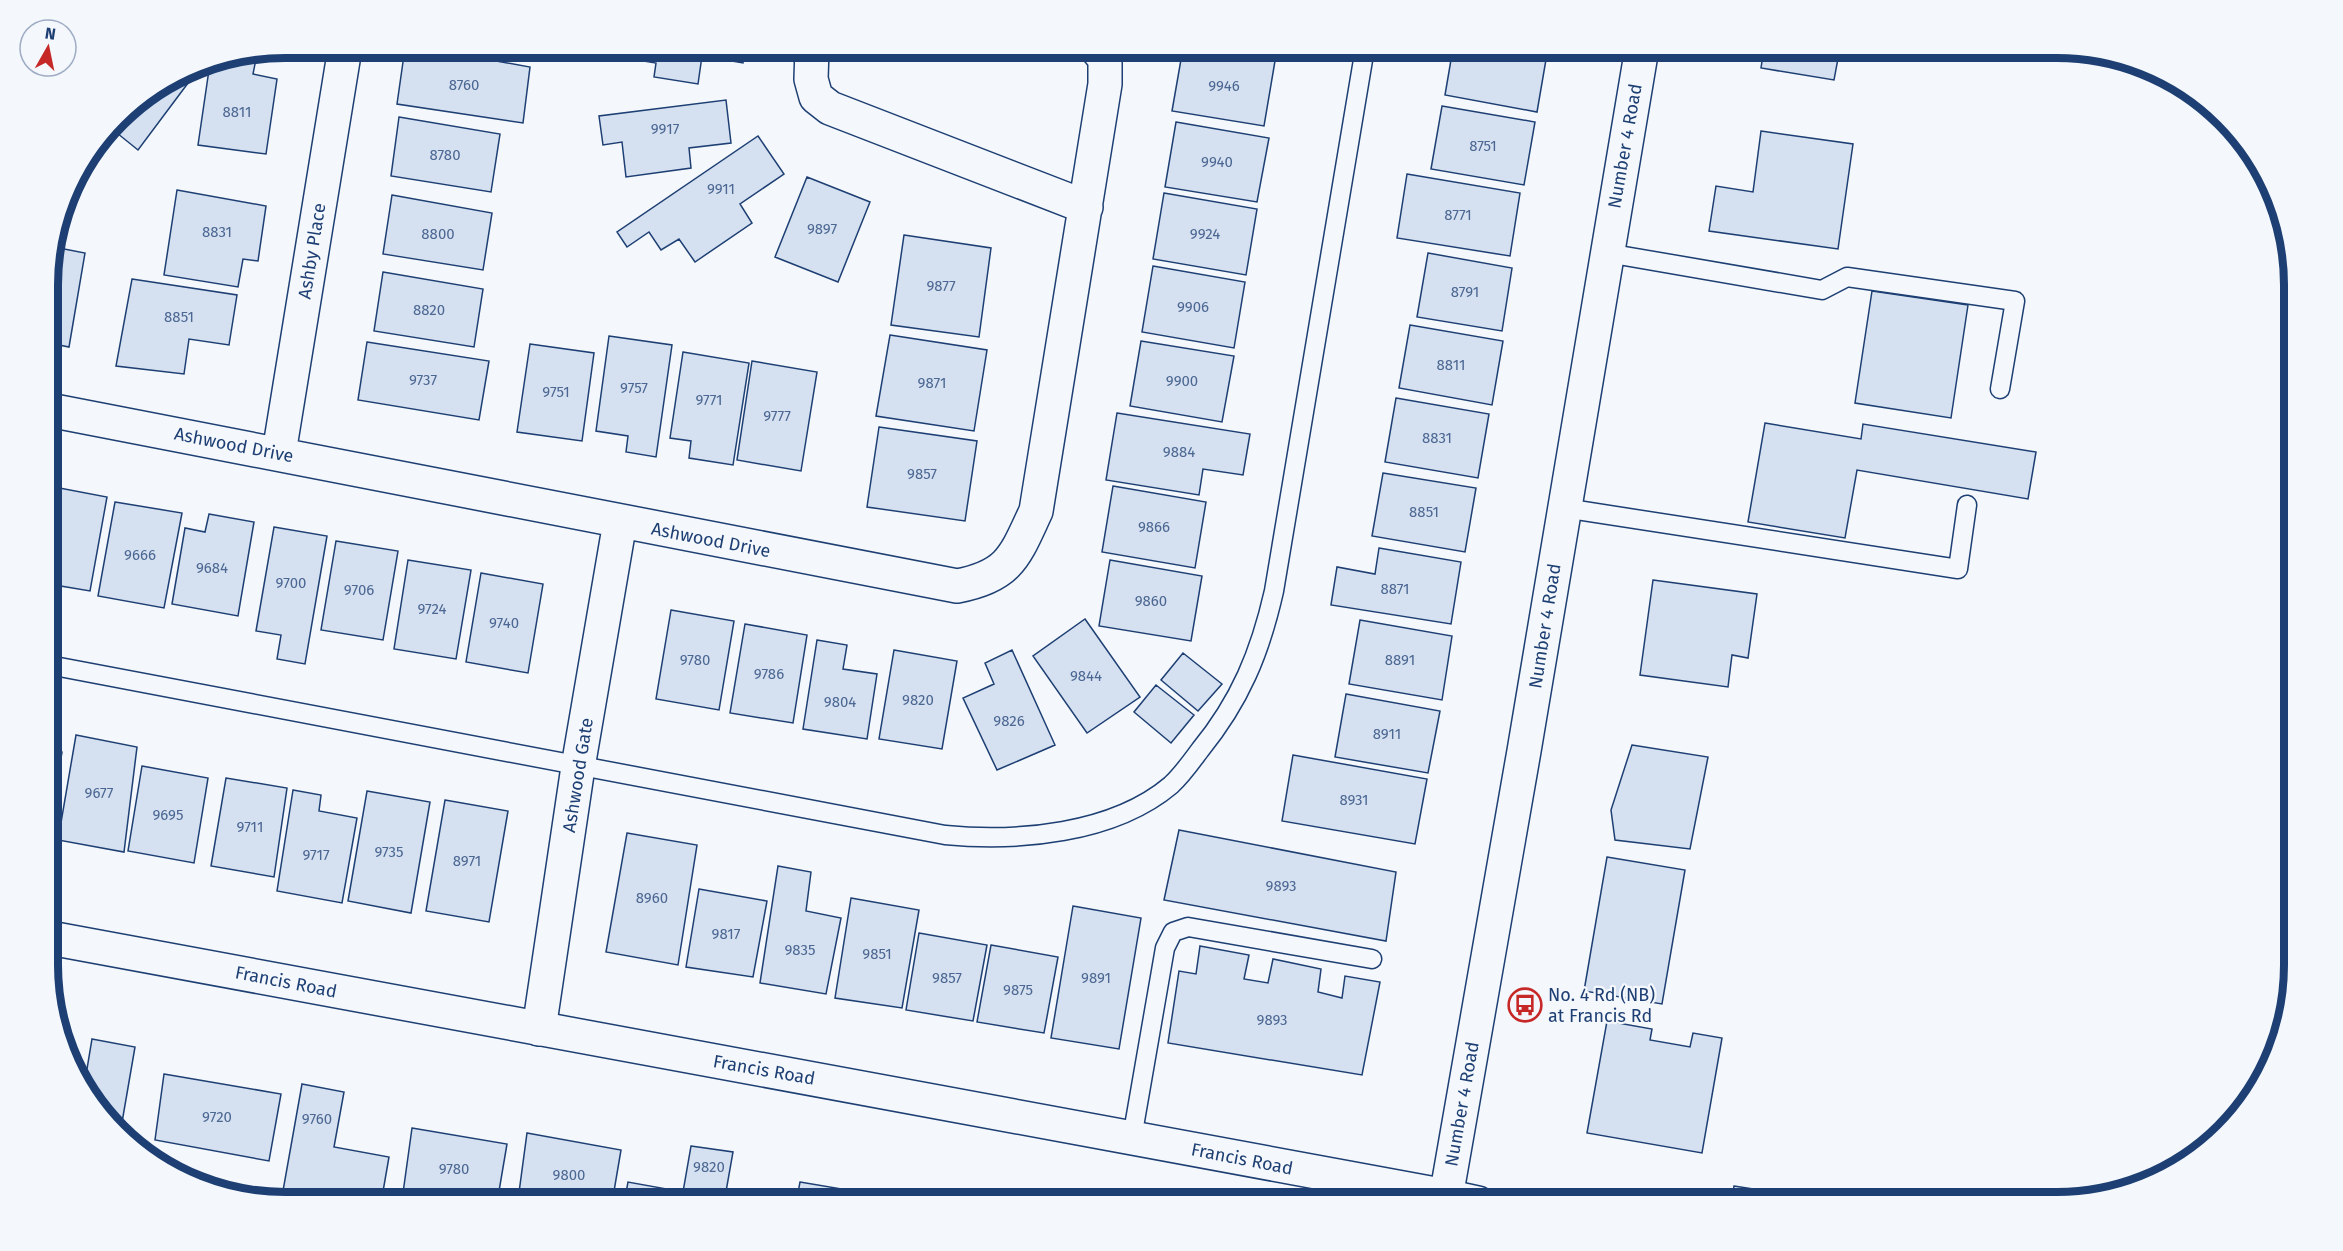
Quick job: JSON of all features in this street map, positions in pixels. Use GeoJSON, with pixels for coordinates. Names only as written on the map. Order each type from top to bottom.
{"type":"FeatureCollection","features":[{"type":"Feature","properties":{"kind":"street","name":"Ashby Place"},"geometry":{"type":"LineString","coordinates":[[279,453],[343,58]]}},
{"type":"Feature","properties":{"kind":"street"},"geometry":{"type":"LineString","coordinates":[[812,58],[811,79],[816,97],[830,108],[1086,207]]}},
{"type":"Feature","properties":{"kind":"street","name":"Ashwood Drive"},"geometry":{"type":"LineString","coordinates":[[58,412],[957,586],[980,581],[1004,568],[1021,544],[1036,511],[1086,207],[1106,71],[1104,58]]}},
{"type":"Feature","properties":{"kind":"street","name":"Number 4 Road"},"geometry":{"type":"LineString","coordinates":[[1447,1192],[1640,58]]}},
{"type":"Feature","properties":{"kind":"street","name":"Ashwood Gate"},"geometry":{"type":"LineString","coordinates":[[539,1029],[578,767],[620,522]]}},
{"type":"Feature","properties":{"kind":"street","name":"Francis Road"},"geometry":{"type":"LineString","coordinates":[[58,939],[1132,1138],[1405,1192]]}},
{"type":"Feature","properties":{"kind":"lane"},"geometry":{"type":"LineString","coordinates":[[58,667],[945,835],[988,838],[1043,835],[1101,822],[1135,807],[1171,785],[1214,733],[1237,698],[1249,674],[1267,621],[1363,58]]}},
{"type":"Feature","properties":{"kind":"lane"},"geometry":{"type":"LineString","coordinates":[[1607,253],[1822,290],[1848,277],[2015,301],[2000,389]]}},
{"type":"Feature","properties":{"kind":"lane"},"geometry":{"type":"LineString","coordinates":[[1564,507],[1958,569],[1966,505]]}},
{"type":"Feature","properties":{"kind":"lane"},"geometry":{"type":"LineString","coordinates":[[1132,1138],[1165,948],[1173,932],[1188,927],[1372,959]]}},
{"type":"Feature","properties":{"kind":"building"},"geometry":{"type":"Polygon","coordinates":[[[404,58],[480,58],[530,67],[523,123],[397,104],[404,58]]]}},
{"type":"Feature","properties":{"kind":"building"},"geometry":{"type":"Polygon","coordinates":[[[625,58],[702,58],[698,84],[654,77],[656,63],[625,58]]]}},
{"type":"Feature","properties":{"kind":"building"},"geometry":{"type":"Polygon","coordinates":[[[714,58],[744,58],[743,63],[714,58]]]}},
{"type":"Feature","properties":{"kind":"building"},"geometry":{"type":"Polygon","coordinates":[[[1181,58],[1258,58],[1275,61],[1264,126],[1172,111],[1181,58]]]}},
{"type":"Feature","properties":{"kind":"building"},"geometry":{"type":"Polygon","coordinates":[[[1451,58],[1546,58],[1537,112],[1445,95],[1451,58]]]}},
{"type":"Feature","properties":{"kind":"building"},"geometry":{"type":"Polygon","coordinates":[[[1762,58],[1838,58],[1834,80],[1761,68],[1762,58]]]}},
{"type":"Feature","properties":{"kind":"building"},"geometry":{"type":"Polygon","coordinates":[[[256,60],[253,74],[277,79],[266,154],[198,145],[209,72],[256,60]]]}},
{"type":"Feature","properties":{"kind":"building"},"geometry":{"type":"Polygon","coordinates":[[[191,80],[138,150],[117,133],[147,105],[191,80]]]}},
{"type":"Feature","properties":{"kind":"building"},"geometry":{"type":"Polygon","coordinates":[[[726,100],[731,143],[689,148],[691,168],[626,177],[622,142],[603,145],[599,116],[726,100]]]}},
{"type":"Feature","properties":{"kind":"building"},"geometry":{"type":"Polygon","coordinates":[[[1442,106],[1535,122],[1524,185],[1431,169],[1442,106]]]}},
{"type":"Feature","properties":{"kind":"building"},"geometry":{"type":"Polygon","coordinates":[[[399,117],[500,134],[491,192],[391,176],[399,117]]]}},
{"type":"Feature","properties":{"kind":"building"},"geometry":{"type":"Polygon","coordinates":[[[1176,122],[1269,138],[1257,202],[1165,187],[1176,122]]]}},
{"type":"Feature","properties":{"kind":"building"},"geometry":{"type":"Polygon","coordinates":[[[1761,131],[1853,144],[1838,249],[1709,231],[1716,186],[1753,192],[1761,131]]]}},
{"type":"Feature","properties":{"kind":"building"},"geometry":{"type":"Polygon","coordinates":[[[758,136],[784,174],[740,204],[752,223],[695,262],[679,239],[661,250],[649,232],[627,247],[617,232],[758,136]]]}},
{"type":"Feature","properties":{"kind":"building"},"geometry":{"type":"Polygon","coordinates":[[[1407,174],[1520,193],[1510,256],[1397,238],[1407,174]]]}},
{"type":"Feature","properties":{"kind":"building"},"geometry":{"type":"Polygon","coordinates":[[[807,177],[870,202],[838,282],[775,257],[807,177]]]}},
{"type":"Feature","properties":{"kind":"building"},"geometry":{"type":"Polygon","coordinates":[[[177,190],[266,206],[258,261],[243,259],[238,287],[164,275],[177,190]]]}},
{"type":"Feature","properties":{"kind":"building"},"geometry":{"type":"Polygon","coordinates":[[[1164,193],[1257,209],[1246,275],[1153,259],[1164,193]]]}},
{"type":"Feature","properties":{"kind":"building"},"geometry":{"type":"Polygon","coordinates":[[[392,195],[492,213],[483,270],[383,254],[392,195]]]}},
{"type":"Feature","properties":{"kind":"building"},"geometry":{"type":"Polygon","coordinates":[[[904,235],[991,248],[979,337],[891,325],[904,235]]]}},
{"type":"Feature","properties":{"kind":"building"},"geometry":{"type":"Polygon","coordinates":[[[62,248],[85,253],[69,347],[58,345],[58,285],[62,248]]]}},
{"type":"Feature","properties":{"kind":"building"},"geometry":{"type":"Polygon","coordinates":[[[1428,253],[1512,268],[1502,331],[1417,317],[1428,253]]]}},
{"type":"Feature","properties":{"kind":"building"},"geometry":{"type":"Polygon","coordinates":[[[1153,266],[1245,282],[1234,348],[1142,332],[1153,266]]]}},
{"type":"Feature","properties":{"kind":"building"},"geometry":{"type":"Polygon","coordinates":[[[383,272],[483,289],[474,347],[374,331],[383,272]]]}},
{"type":"Feature","properties":{"kind":"building"},"geometry":{"type":"Polygon","coordinates":[[[132,279],[237,295],[229,345],[189,339],[184,374],[116,366],[132,279]]]}},
{"type":"Feature","properties":{"kind":"building"},"geometry":{"type":"Polygon","coordinates":[[[1872,291],[1968,305],[1951,418],[1855,403],[1872,291]]]}},
{"type":"Feature","properties":{"kind":"building"},"geometry":{"type":"Polygon","coordinates":[[[1410,325],[1503,341],[1492,405],[1399,388],[1410,325]]]}},
{"type":"Feature","properties":{"kind":"building"},"geometry":{"type":"Polygon","coordinates":[[[890,335],[987,350],[974,431],[876,416],[890,335]]]}},
{"type":"Feature","properties":{"kind":"building"},"geometry":{"type":"Polygon","coordinates":[[[609,336],[672,345],[656,457],[626,452],[628,436],[596,431],[609,336]]]}},
{"type":"Feature","properties":{"kind":"building"},"geometry":{"type":"Polygon","coordinates":[[[1141,341],[1234,356],[1222,422],[1130,406],[1141,341]]]}},
{"type":"Feature","properties":{"kind":"building"},"geometry":{"type":"Polygon","coordinates":[[[367,342],[489,361],[479,420],[358,400],[367,342]]]}},
{"type":"Feature","properties":{"kind":"building"},"geometry":{"type":"Polygon","coordinates":[[[530,344],[594,353],[582,441],[517,432],[530,344]]]}},
{"type":"Feature","properties":{"kind":"building"},"geometry":{"type":"Polygon","coordinates":[[[683,352],[749,363],[733,465],[689,458],[691,441],[670,438],[683,352]]]}},
{"type":"Feature","properties":{"kind":"building"},"geometry":{"type":"Polygon","coordinates":[[[752,361],[817,372],[801,471],[737,460],[752,361]]]}},
{"type":"Feature","properties":{"kind":"building"},"geometry":{"type":"Polygon","coordinates":[[[1396,398],[1489,414],[1478,478],[1385,462],[1396,398]]]}},
{"type":"Feature","properties":{"kind":"building"},"geometry":{"type":"Polygon","coordinates":[[[1117,413],[1250,434],[1243,475],[1203,469],[1199,495],[1106,480],[1117,413]]]}},
{"type":"Feature","properties":{"kind":"building"},"geometry":{"type":"Polygon","coordinates":[[[1765,423],[1861,439],[1863,424],[2036,452],[2028,499],[1857,470],[1845,538],[1748,522],[1765,423]]]}},
{"type":"Feature","properties":{"kind":"building"},"geometry":{"type":"Polygon","coordinates":[[[879,427],[977,441],[965,521],[867,507],[879,427]]]}},
{"type":"Feature","properties":{"kind":"building"},"geometry":{"type":"Polygon","coordinates":[[[1383,473],[1476,488],[1465,552],[1372,536],[1383,473]]]}},
{"type":"Feature","properties":{"kind":"building"},"geometry":{"type":"Polygon","coordinates":[[[1113,486],[1206,502],[1195,568],[1102,552],[1113,486]]]}},
{"type":"Feature","properties":{"kind":"building"},"geometry":{"type":"Polygon","coordinates":[[[58,488],[107,497],[90,591],[58,586],[58,488]]]}},
{"type":"Feature","properties":{"kind":"building"},"geometry":{"type":"Polygon","coordinates":[[[115,502],[182,513],[164,608],[98,596],[115,502]]]}},
{"type":"Feature","properties":{"kind":"building"},"geometry":{"type":"Polygon","coordinates":[[[209,514],[254,522],[238,616],[172,604],[185,528],[205,532],[209,514]]]}},
{"type":"Feature","properties":{"kind":"building"},"geometry":{"type":"Polygon","coordinates":[[[274,527],[327,536],[305,664],[277,659],[281,635],[256,631],[274,527]]]}},
{"type":"Feature","properties":{"kind":"building"},"geometry":{"type":"Polygon","coordinates":[[[336,541],[398,551],[383,640],[321,630],[336,541]]]}},
{"type":"Feature","properties":{"kind":"building"},"geometry":{"type":"Polygon","coordinates":[[[1379,548],[1461,562],[1451,624],[1331,605],[1337,567],[1375,574],[1379,548]]]}},
{"type":"Feature","properties":{"kind":"building"},"geometry":{"type":"Polygon","coordinates":[[[408,560],[471,570],[456,659],[394,649],[408,560]]]}},
{"type":"Feature","properties":{"kind":"building"},"geometry":{"type":"Polygon","coordinates":[[[1110,560],[1202,576],[1191,641],[1099,626],[1110,560]]]}},
{"type":"Feature","properties":{"kind":"building"},"geometry":{"type":"Polygon","coordinates":[[[481,573],[543,584],[528,673],[466,662],[481,573]]]}},
{"type":"Feature","properties":{"kind":"building"},"geometry":{"type":"Polygon","coordinates":[[[1653,580],[1757,594],[1748,658],[1732,655],[1728,687],[1640,675],[1653,580]]]}},
{"type":"Feature","properties":{"kind":"building"},"geometry":{"type":"Polygon","coordinates":[[[671,610],[734,621],[719,710],[656,699],[671,610]]]}},
{"type":"Feature","properties":{"kind":"building"},"geometry":{"type":"Polygon","coordinates":[[[1085,619],[1140,697],[1087,733],[1033,656],[1085,619]]]}},
{"type":"Feature","properties":{"kind":"building"},"geometry":{"type":"Polygon","coordinates":[[[1360,620],[1452,636],[1442,700],[1349,684],[1360,620]]]}},
{"type":"Feature","properties":{"kind":"building"},"geometry":{"type":"Polygon","coordinates":[[[745,624],[807,635],[793,723],[730,713],[745,624]]]}},
{"type":"Feature","properties":{"kind":"building"},"geometry":{"type":"Polygon","coordinates":[[[817,640],[847,645],[843,669],[877,674],[867,739],[803,729],[817,640]]]}},
{"type":"Feature","properties":{"kind":"building"},"geometry":{"type":"Polygon","coordinates":[[[894,650],[957,661],[942,749],[879,739],[894,650]]]}},
{"type":"Feature","properties":{"kind":"building"},"geometry":{"type":"Polygon","coordinates":[[[1012,650],[1055,745],[997,770],[963,698],[994,684],[985,663],[1012,650]]]}},
{"type":"Feature","properties":{"kind":"building"},"geometry":{"type":"Polygon","coordinates":[[[1183,653],[1222,684],[1198,711],[1161,680],[1183,653]]]}},
{"type":"Feature","properties":{"kind":"building"},"geometry":{"type":"Polygon","coordinates":[[[1156,685],[1194,715],[1171,743],[1134,712],[1156,685]]]}},
{"type":"Feature","properties":{"kind":"building"},"geometry":{"type":"Polygon","coordinates":[[[1346,694],[1440,711],[1428,773],[1335,757],[1346,694]]]}},
{"type":"Feature","properties":{"kind":"building"},"geometry":{"type":"Polygon","coordinates":[[[76,735],[137,747],[124,852],[58,840],[76,735]]]}},
{"type":"Feature","properties":{"kind":"building"},"geometry":{"type":"Polygon","coordinates":[[[1632,745],[1708,757],[1690,849],[1615,840],[1611,810],[1632,745]]]}},
{"type":"Feature","properties":{"kind":"building"},"geometry":{"type":"Polygon","coordinates":[[[58,751],[62,752],[58,776],[58,751]]]}},
{"type":"Feature","properties":{"kind":"building"},"geometry":{"type":"Polygon","coordinates":[[[1293,755],[1427,779],[1415,844],[1282,821],[1293,755]]]}},
{"type":"Feature","properties":{"kind":"building"},"geometry":{"type":"Polygon","coordinates":[[[142,766],[208,778],[194,863],[128,851],[142,766]]]}},
{"type":"Feature","properties":{"kind":"building"},"geometry":{"type":"Polygon","coordinates":[[[226,778],[287,788],[274,877],[211,866],[226,778]]]}},
{"type":"Feature","properties":{"kind":"building"},"geometry":{"type":"Polygon","coordinates":[[[293,790],[321,795],[319,811],[357,818],[342,903],[277,891],[293,790]]]}},
{"type":"Feature","properties":{"kind":"building"},"geometry":{"type":"Polygon","coordinates":[[[367,791],[430,802],[411,913],[348,901],[367,791]]]}},
{"type":"Feature","properties":{"kind":"building"},"geometry":{"type":"Polygon","coordinates":[[[445,800],[508,811],[489,922],[426,911],[445,800]]]}},
{"type":"Feature","properties":{"kind":"building"},"geometry":{"type":"Polygon","coordinates":[[[1179,830],[1396,872],[1386,941],[1164,900],[1179,830]]]}},
{"type":"Feature","properties":{"kind":"building"},"geometry":{"type":"Polygon","coordinates":[[[627,833],[697,845],[678,965],[606,952],[627,833]]]}},
{"type":"Feature","properties":{"kind":"building"},"geometry":{"type":"Polygon","coordinates":[[[1607,857],[1685,870],[1662,1004],[1584,991],[1607,857]]]}},
{"type":"Feature","properties":{"kind":"building"},"geometry":{"type":"Polygon","coordinates":[[[778,866],[811,872],[806,911],[841,918],[826,994],[760,983],[778,866]]]}},
{"type":"Feature","properties":{"kind":"building"},"geometry":{"type":"Polygon","coordinates":[[[699,889],[767,901],[753,977],[686,967],[699,889]]]}},
{"type":"Feature","properties":{"kind":"building"},"geometry":{"type":"Polygon","coordinates":[[[851,898],[919,910],[902,1008],[835,998],[851,898]]]}},
{"type":"Feature","properties":{"kind":"building"},"geometry":{"type":"Polygon","coordinates":[[[1073,906],[1141,918],[1119,1049],[1051,1038],[1073,906]]]}},
{"type":"Feature","properties":{"kind":"building"},"geometry":{"type":"Polygon","coordinates":[[[919,933],[987,945],[973,1021],[906,1010],[919,933]]]}},
{"type":"Feature","properties":{"kind":"building"},"geometry":{"type":"Polygon","coordinates":[[[991,945],[1058,957],[1044,1033],[977,1022],[991,945]]]}},
{"type":"Feature","properties":{"kind":"building"},"geometry":{"type":"Polygon","coordinates":[[[1200,946],[1249,955],[1244,979],[1268,983],[1273,959],[1321,969],[1318,992],[1342,998],[1345,976],[1380,982],[1362,1075],[1168,1043],[1179,971],[1196,974],[1200,946]]]}},
{"type":"Feature","properties":{"kind":"building"},"geometry":{"type":"Polygon","coordinates":[[[1607,1021],[1652,1029],[1650,1040],[1690,1047],[1693,1033],[1722,1038],[1702,1153],[1587,1133],[1607,1021]]]}},
{"type":"Feature","properties":{"kind":"building"},"geometry":{"type":"Polygon","coordinates":[[[92,1039],[135,1047],[122,1123],[105,1104],[86,1074],[92,1039]]]}},
{"type":"Feature","properties":{"kind":"building"},"geometry":{"type":"Polygon","coordinates":[[[164,1074],[281,1094],[269,1161],[155,1140],[164,1074]]]}},
{"type":"Feature","properties":{"kind":"building"},"geometry":{"type":"Polygon","coordinates":[[[302,1084],[344,1092],[334,1147],[389,1157],[383,1192],[283,1192],[302,1084]]]}},
{"type":"Feature","properties":{"kind":"building"},"geometry":{"type":"Polygon","coordinates":[[[412,1128],[507,1144],[499,1192],[403,1192],[412,1128]]]}},
{"type":"Feature","properties":{"kind":"building"},"geometry":{"type":"Polygon","coordinates":[[[527,1133],[621,1150],[614,1192],[519,1192],[527,1133]]]}},
{"type":"Feature","properties":{"kind":"building"},"geometry":{"type":"Polygon","coordinates":[[[691,1146],[733,1152],[726,1192],[683,1192],[691,1146]]]}},
{"type":"Feature","properties":{"kind":"building"},"geometry":{"type":"Polygon","coordinates":[[[628,1182],[683,1192],[626,1192],[628,1182]]]}},
{"type":"Feature","properties":{"kind":"building"},"geometry":{"type":"Polygon","coordinates":[[[800,1182],[842,1189],[841,1192],[798,1192],[800,1182]]]}},
{"type":"Feature","properties":{"kind":"building"},"geometry":{"type":"Polygon","coordinates":[[[1734,1186],[1772,1192],[1733,1192],[1734,1186]]]}},
{"type":"Feature","properties":{"kind":"place","name":"No. 4 Rd (NB) at Francis Rd"},"geometry":{"type":"Point","coordinates":[1525,1005]}}]}
